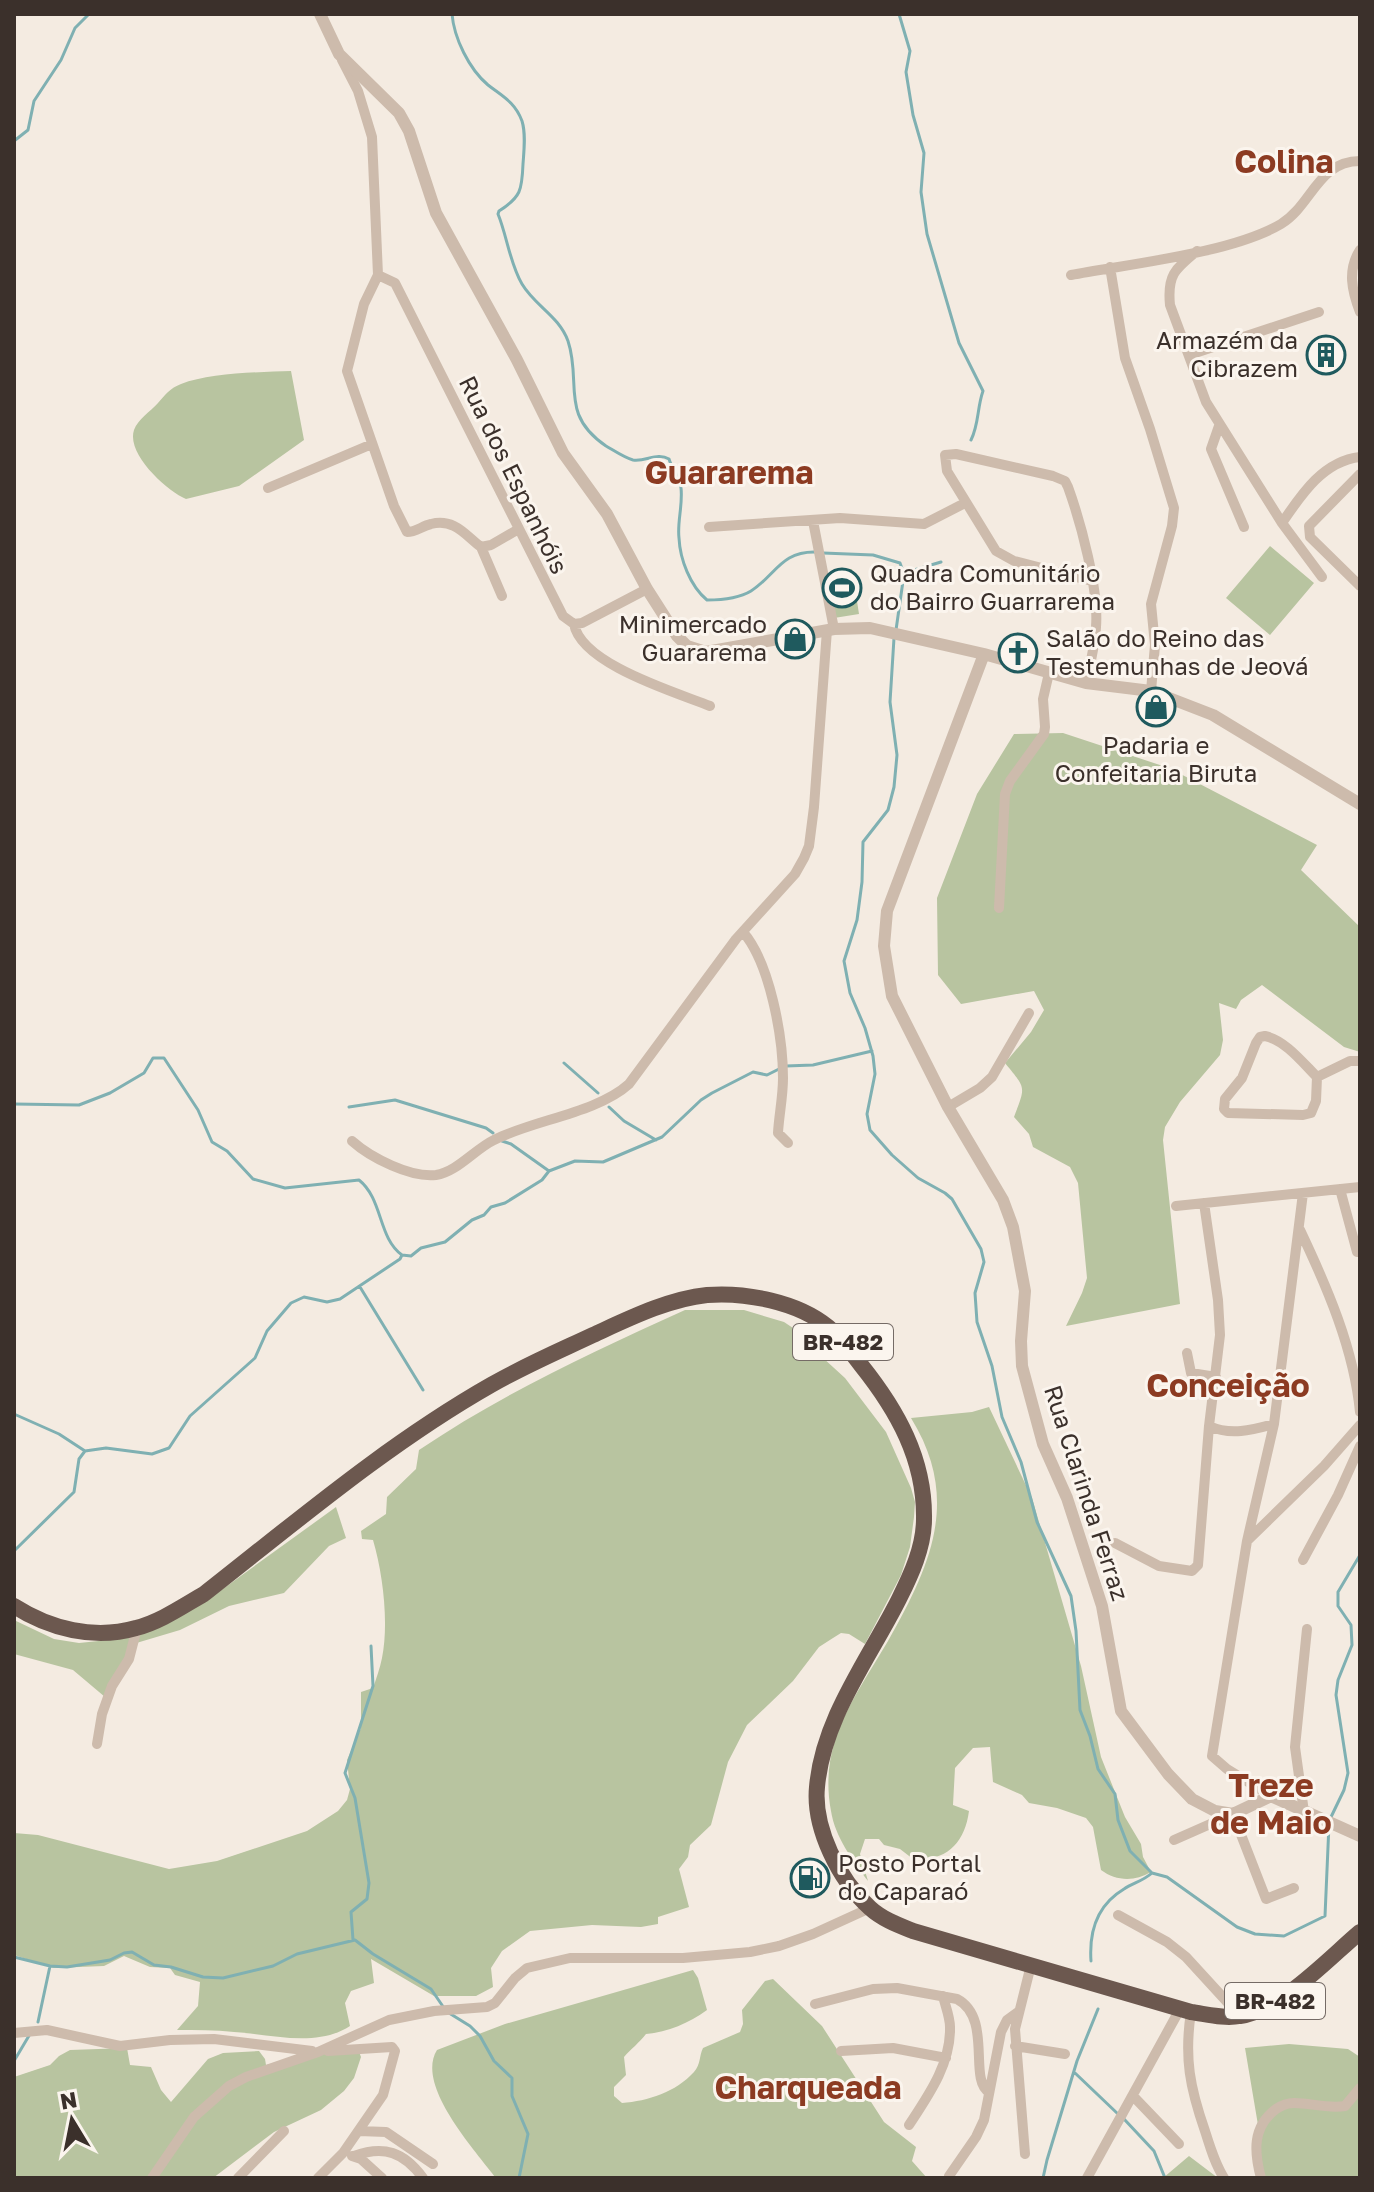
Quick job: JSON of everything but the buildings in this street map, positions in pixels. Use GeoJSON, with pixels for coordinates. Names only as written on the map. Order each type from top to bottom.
{"type":"FeatureCollection","features":[{"type":"Feature","properties":{"kind":"highway","name":"BR-482"},"geometry":{"type":"LineString","coordinates":[[14,1606],[54,1627],[106,1633],[137,1628],[172,1613],[204,1594],[401,1442],[491,1384],[605,1330],[680,1300],[718,1295],[741,1296],[783,1305],[829,1328],[881,1390],[911,1444],[923,1482],[925,1523],[913,1571],[845,1697],[825,1747],[817,1787],[819,1821],[827,1843],[852,1887],[870,1908],[889,1921],[913,1931],[1180,2009],[1240,2016],[1264,2008],[1308,1979],[1360,1932]]}},
{"type":"Feature","properties":{"kind":"street"},"geometry":{"type":"LineString","coordinates":[[320,14],[358,91],[372,137],[378,275],[364,304],[347,371],[402,527],[412,532],[432,524],[453,526],[472,536],[481,547],[502,596]]}},
{"type":"Feature","properties":{"kind":"street"},"geometry":{"type":"LineString","coordinates":[[339,54],[399,113],[409,131],[443,227],[517,360],[559,446],[607,514],[647,589],[687,646],[706,652],[830,629],[870,628],[902,633],[1086,683],[1151,691],[1213,715],[1360,804]]}},
{"type":"Feature","properties":{"kind":"street"},"geometry":{"type":"LineString","coordinates":[[1071,275],[1233,243],[1281,224],[1294,213],[1323,175],[1351,161],[1360,161]]}},
{"type":"Feature","properties":{"kind":"street"},"geometry":{"type":"LineString","coordinates":[[1360,250],[1353,260],[1351,276],[1353,296],[1360,312]]}},
{"type":"Feature","properties":{"kind":"street"},"geometry":{"type":"LineString","coordinates":[[1197,251],[1177,267],[1171,277],[1169,292],[1170,305],[1206,402],[1282,523],[1322,577]]}},
{"type":"Feature","properties":{"kind":"street"},"geometry":{"type":"LineString","coordinates":[[1110,267],[1125,358],[1174,508],[1151,604],[1155,645],[1151,691]]}},
{"type":"Feature","properties":{"kind":"street","name":"Rua dos Espanhóis"},"geometry":{"type":"LineString","coordinates":[[378,275],[395,283],[517,530],[563,616],[574,624],[582,642],[605,661],[710,706]]}},
{"type":"Feature","properties":{"kind":"street"},"geometry":{"type":"LineString","coordinates":[[1189,355],[1319,312]]}},
{"type":"Feature","properties":{"kind":"street"},"geometry":{"type":"LineString","coordinates":[[1219,426],[1211,449],[1244,527]]}},
{"type":"Feature","properties":{"kind":"street"},"geometry":{"type":"LineString","coordinates":[[268,488],[372,444]]}},
{"type":"Feature","properties":{"kind":"street"},"geometry":{"type":"LineString","coordinates":[[1086,683],[1096,627],[1092,581],[1072,496],[1065,481],[956,454],[945,455],[944,463],[965,503],[988,540],[1003,555],[1092,581]]}},
{"type":"Feature","properties":{"kind":"street"},"geometry":{"type":"LineString","coordinates":[[1282,523],[1310,484],[1341,461],[1360,457]]}},
{"type":"Feature","properties":{"kind":"street"},"geometry":{"type":"LineString","coordinates":[[1360,474],[1309,526],[1308,531],[1310,537],[1360,586]]}},
{"type":"Feature","properties":{"kind":"street"},"geometry":{"type":"LineString","coordinates":[[709,527],[840,518],[924,524],[965,503]]}},
{"type":"Feature","properties":{"kind":"street"},"geometry":{"type":"LineString","coordinates":[[352,1141],[382,1162],[426,1174],[441,1174],[496,1139],[621,1091],[644,1068],[743,932],[795,874],[809,846],[830,629],[813,521]]}},
{"type":"Feature","properties":{"kind":"street"},"geometry":{"type":"LineString","coordinates":[[481,547],[491,545],[517,530]]}},
{"type":"Feature","properties":{"kind":"street"},"geometry":{"type":"LineString","coordinates":[[574,624],[595,618],[647,589]]}},
{"type":"Feature","properties":{"kind":"street","name":"Rua Clarinda Ferraz"},"geometry":{"type":"LineString","coordinates":[[984,654],[901,869],[884,927],[892,996],[948,1107],[1003,1200],[1013,1227],[1025,1291],[1022,1366],[1043,1444],[1067,1498],[1102,1606],[1121,1711],[1168,1774],[1192,1799],[1215,1811],[1233,1814]]}},
{"type":"Feature","properties":{"kind":"street"},"geometry":{"type":"LineString","coordinates":[[999,908],[1005,794],[1010,781],[1044,734],[1043,699],[1049,673]]}},
{"type":"Feature","properties":{"kind":"street"},"geometry":{"type":"LineString","coordinates":[[743,932],[753,943],[767,973],[783,1068],[778,1133],[788,1143]]}},
{"type":"Feature","properties":{"kind":"street"},"geometry":{"type":"LineString","coordinates":[[948,1107],[992,1077],[1029,1013]]}},
{"type":"Feature","properties":{"kind":"street"},"geometry":{"type":"LineString","coordinates":[[1271,1036],[1317,1077],[1316,1101],[1311,1113],[1228,1113],[1224,1109],[1225,1099],[1242,1078],[1260,1037],[1271,1036]]}},
{"type":"Feature","properties":{"kind":"street"},"geometry":{"type":"LineString","coordinates":[[1317,1077],[1350,1061],[1360,1061]]}},
{"type":"Feature","properties":{"kind":"street"},"geometry":{"type":"LineString","coordinates":[[1176,1206],[1360,1187]]}},
{"type":"Feature","properties":{"kind":"street"},"geometry":{"type":"LineString","coordinates":[[1340,1189],[1357,1252]]}},
{"type":"Feature","properties":{"kind":"street"},"geometry":{"type":"LineString","coordinates":[[1303,1193],[1274,1424],[1247,1541],[1212,1756],[1271,1796],[1360,1836]]}},
{"type":"Feature","properties":{"kind":"street"},"geometry":{"type":"LineString","coordinates":[[1115,1543],[1159,1566],[1189,1571],[1196,1569],[1220,1335],[1204,1203]]}},
{"type":"Feature","properties":{"kind":"street"},"geometry":{"type":"LineString","coordinates":[[1299,1228],[1341,1329],[1353,1369],[1360,1412]]}},
{"type":"Feature","properties":{"kind":"street"},"geometry":{"type":"LineString","coordinates":[[1187,1353],[1191,1373],[1216,1377]]}},
{"type":"Feature","properties":{"kind":"street"},"geometry":{"type":"LineString","coordinates":[[1209,1426],[1219,1431],[1242,1432],[1274,1424]]}},
{"type":"Feature","properties":{"kind":"street"},"geometry":{"type":"LineString","coordinates":[[1247,1541],[1324,1466],[1360,1425]]}},
{"type":"Feature","properties":{"kind":"street"},"geometry":{"type":"LineString","coordinates":[[1303,1560],[1360,1446]]}},
{"type":"Feature","properties":{"kind":"street"},"geometry":{"type":"LineString","coordinates":[[97,1744],[102,1714],[112,1686],[129,1659],[137,1628]]}},
{"type":"Feature","properties":{"kind":"street"},"geometry":{"type":"LineString","coordinates":[[1304,1812],[1295,1747],[1307,1629]]}},
{"type":"Feature","properties":{"kind":"street"},"geometry":{"type":"LineString","coordinates":[[1174,1840],[1271,1796]]}},
{"type":"Feature","properties":{"kind":"street"},"geometry":{"type":"LineString","coordinates":[[1233,1814],[1266,1899],[1294,1888]]}},
{"type":"Feature","properties":{"kind":"street"},"geometry":{"type":"LineString","coordinates":[[152,2178],[194,2117],[211,2099],[246,2077],[318,2052],[389,2020],[438,2011],[487,2007],[495,2003],[527,1968],[570,1958],[683,1958],[750,1952],[813,1934],[870,1908]]}},
{"type":"Feature","properties":{"kind":"street"},"geometry":{"type":"LineString","coordinates":[[1118,1915],[1167,1942],[1186,1957],[1240,2016]]}},
{"type":"Feature","properties":{"kind":"street"},"geometry":{"type":"LineString","coordinates":[[1025,2154],[1015,2046],[1018,2012],[1031,1965]]}},
{"type":"Feature","properties":{"kind":"street"},"geometry":{"type":"LineString","coordinates":[[815,2004],[873,1989],[911,1988],[966,2003],[971,2011],[981,2057],[980,2082],[989,2092]]}},
{"type":"Feature","properties":{"kind":"street"},"geometry":{"type":"LineString","coordinates":[[909,2125],[932,2089],[946,2058],[950,2027],[943,1996]]}},
{"type":"Feature","properties":{"kind":"street"},"geometry":{"type":"LineString","coordinates":[[1087,2178],[1180,2009]]}},
{"type":"Feature","properties":{"kind":"street"},"geometry":{"type":"LineString","coordinates":[[1180,2009],[1187,2038],[1190,2082],[1224,2178]]}},
{"type":"Feature","properties":{"kind":"street"},"geometry":{"type":"LineString","coordinates":[[949,2176],[984,2120],[1001,2032],[1007,2020],[1018,2012]]}},
{"type":"Feature","properties":{"kind":"street"},"geometry":{"type":"LineString","coordinates":[[14,2033],[47,2030],[120,2046],[214,2039],[318,2052],[394,2048],[383,2095],[359,2131],[348,2155]]}},
{"type":"Feature","properties":{"kind":"street"},"geometry":{"type":"LineString","coordinates":[[1015,2046],[1065,2054]]}},
{"type":"Feature","properties":{"kind":"street"},"geometry":{"type":"LineString","coordinates":[[841,2051],[893,2048],[946,2058]]}},
{"type":"Feature","properties":{"kind":"street"},"geometry":{"type":"LineString","coordinates":[[1261,2178],[1256,2140],[1260,2125],[1269,2115],[1292,2103],[1337,2108],[1345,2106],[1360,2088]]}},
{"type":"Feature","properties":{"kind":"street"},"geometry":{"type":"LineString","coordinates":[[1134,2097],[1179,2144]]}},
{"type":"Feature","properties":{"kind":"street"},"geometry":{"type":"LineString","coordinates":[[238,2178],[284,2131]]}},
{"type":"Feature","properties":{"kind":"street"},"geometry":{"type":"LineString","coordinates":[[359,2131],[386,2132],[433,2164]]}},
{"type":"Feature","properties":{"kind":"street"},"geometry":{"type":"LineString","coordinates":[[318,2178],[348,2155],[377,2150],[398,2154],[408,2160],[423,2178]]}},
{"type":"Feature","properties":{"kind":"street"},"geometry":{"type":"LineString","coordinates":[[348,2155],[382,2178]]}},
{"type":"Feature","properties":{"kind":"green space"},"geometry":{"type":"Polygon","coordinates":[[[291,371],[304,440],[239,486],[186,499],[159,480],[136,450],[133,440],[136,426],[177,386],[220,375],[291,371]]]}},
{"type":"Feature","properties":{"kind":"green space"},"geometry":{"type":"Polygon","coordinates":[[[1270,546],[1314,583],[1270,635],[1226,598],[1270,546]]]}},
{"type":"Feature","properties":{"kind":"green space","name":"Quadra Comunitário do Bairro Guarrarema"},"geometry":{"type":"Polygon","coordinates":[[[852,569],[859,614],[834,618],[826,574],[852,569]]]}},
{"type":"Feature","properties":{"kind":"green space"},"geometry":{"type":"Polygon","coordinates":[[[1063,733],[1169,768],[1317,845],[1301,870],[1360,927],[1360,1052],[1344,1047],[1262,985],[1241,1000],[1236,1009],[1219,1003],[1223,1040],[1220,1055],[1180,1102],[1165,1127],[1163,1140],[1180,1304],[1066,1326],[1087,1278],[1078,1183],[1070,1167],[1033,1147],[1029,1134],[1014,1117],[1022,1088],[1005,1063],[1031,1032],[1044,1010],[1034,991],[961,1004],[938,975],[937,898],[977,794],[1014,734],[1063,733]]]}},
{"type":"Feature","properties":{"kind":"green space"},"geometry":{"type":"Polygon","coordinates":[[[685,1310],[744,1310],[784,1322],[808,1338],[822,1357],[845,1378],[886,1432],[915,1502],[910,1547],[901,1575],[865,1644],[849,1634],[841,1633],[819,1647],[793,1681],[747,1725],[728,1762],[711,1825],[690,1845],[688,1857],[679,1869],[689,1907],[658,1917],[658,1924],[641,1927],[592,1925],[530,1931],[502,1951],[491,1968],[493,1987],[476,1996],[434,1996],[371,1959],[374,1983],[351,1991],[345,2003],[350,2026],[337,2033],[308,2038],[177,2030],[198,2006],[200,1982],[175,1975],[170,1968],[150,1967],[124,1956],[104,1966],[54,1968],[14,1955],[14,1833],[38,1835],[169,1869],[217,1861],[307,1831],[338,1811],[347,1800],[350,1789],[347,1760],[361,1728],[361,1692],[373,1688],[384,1644],[385,1614],[380,1568],[373,1540],[362,1539],[361,1531],[386,1514],[387,1497],[416,1469],[419,1450],[516,1392],[685,1310]]]}},
{"type":"Feature","properties":{"kind":"green space"},"geometry":{"type":"Polygon","coordinates":[[[989,1407],[1032,1498],[1081,1666],[1101,1757],[1151,1872],[1132,1879],[1119,1878],[1101,1870],[1093,1827],[1086,1818],[1029,1803],[1022,1795],[993,1782],[990,1747],[973,1748],[955,1768],[953,1805],[969,1811],[958,1841],[945,1853],[913,1859],[900,1849],[884,1845],[879,1839],[865,1839],[860,1854],[868,1881],[845,1848],[833,1821],[828,1786],[835,1741],[852,1701],[917,1585],[934,1531],[937,1504],[935,1476],[911,1418],[972,1412],[989,1407]]]}},
{"type":"Feature","properties":{"kind":"green space"},"geometry":{"type":"Polygon","coordinates":[[[336,1507],[346,1538],[329,1546],[284,1593],[229,1606],[180,1630],[133,1644],[105,1697],[73,1670],[14,1654],[14,1620],[54,1639],[79,1643],[108,1640],[202,1604],[336,1507]]]}},
{"type":"Feature","properties":{"kind":"green space"},"geometry":{"type":"Polygon","coordinates":[[[693,1970],[707,2010],[678,2026],[646,2034],[624,2057],[626,2075],[614,2087],[614,2096],[622,2103],[632,2102],[651,2098],[679,2085],[696,2069],[703,2048],[740,2032],[742,2010],[765,1981],[773,1979],[822,2026],[884,2122],[916,2147],[912,2161],[927,2178],[496,2178],[450,2117],[440,2098],[432,2064],[437,2050],[505,2024],[693,1970]]]}},
{"type":"Feature","properties":{"kind":"green space"},"geometry":{"type":"Polygon","coordinates":[[[1289,2044],[1348,2049],[1360,2057],[1360,2178],[1266,2178],[1258,2162],[1258,2125],[1245,2048],[1289,2044]]]}},
{"type":"Feature","properties":{"kind":"green space"},"geometry":{"type":"Polygon","coordinates":[[[346,2046],[358,2049],[361,2057],[354,2078],[344,2091],[321,2110],[274,2132],[213,2178],[14,2178],[14,2077],[50,2065],[70,2050],[127,2048],[130,2065],[151,2067],[161,2090],[171,2102],[208,2059],[223,2053],[259,2051],[266,2065],[346,2046]]]}},
{"type":"Feature","properties":{"kind":"green space"},"geometry":{"type":"Polygon","coordinates":[[[1189,2156],[1218,2178],[1163,2178],[1189,2156]]]}},
{"type":"Feature","properties":{"kind":"waterway"},"geometry":{"type":"LineString","coordinates":[[14,141],[28,130],[34,101],[61,60],[75,28],[89,14]]}},
{"type":"Feature","properties":{"kind":"waterway"},"geometry":{"type":"LineString","coordinates":[[452,14],[456,33],[469,62],[488,85],[512,104],[522,121],[521,187],[516,197],[498,214],[522,284],[559,325],[568,341],[577,410],[582,422],[591,434],[626,458],[638,460],[660,456],[669,459],[681,488],[681,555],[691,580],[707,600],[746,594],[795,555],[816,552]]}},
{"type":"Feature","properties":{"kind":"waterway"},"geometry":{"type":"LineString","coordinates":[[899,14],[910,51],[906,72],[913,115],[924,153],[921,192],[927,234],[959,343],[983,391],[971,440]]}},
{"type":"Feature","properties":{"kind":"waterway"},"geometry":{"type":"LineString","coordinates":[[823,553],[873,555],[900,563],[904,574],[896,630]]}},
{"type":"Feature","properties":{"kind":"waterway"},"geometry":{"type":"LineString","coordinates":[[904,573],[941,562]]}},
{"type":"Feature","properties":{"kind":"waterway"},"geometry":{"type":"LineString","coordinates":[[894,638],[890,702],[897,755],[894,787],[888,810],[863,842],[857,920],[844,961],[850,993],[873,1056],[875,1074],[867,1114],[870,1130],[892,1155],[918,1178],[952,1199],[981,1249],[984,1262],[975,1293],[977,1322],[992,1366],[1002,1417],[1021,1462],[1037,1522],[1071,1596],[1080,1710],[1098,1769],[1115,1794],[1118,1820],[1130,1851],[1152,1873],[1167,1877],[1237,1927],[1255,1934],[1284,1936],[1325,1916],[1329,1824]]}},
{"type":"Feature","properties":{"kind":"waterway"},"geometry":{"type":"LineString","coordinates":[[786,1066],[813,1065],[872,1051]]}},
{"type":"Feature","properties":{"kind":"waterway"},"geometry":{"type":"LineString","coordinates":[[14,1104],[79,1105],[110,1093],[144,1073],[153,1058],[164,1058],[198,1110],[212,1142],[227,1151],[253,1179],[285,1188],[359,1180],[372,1197],[394,1248],[402,1255]]}},
{"type":"Feature","properties":{"kind":"waterway"},"geometry":{"type":"LineString","coordinates":[[564,1063],[598,1093]]}},
{"type":"Feature","properties":{"kind":"waterway"},"geometry":{"type":"LineString","coordinates":[[14,1414],[59,1434],[85,1451],[106,1448],[152,1454],[169,1448],[190,1416],[255,1358],[267,1331],[291,1303],[304,1297],[327,1302],[340,1299],[402,1255],[411,1256],[421,1248],[445,1242],[491,1207],[505,1203],[542,1180],[549,1171],[575,1161],[603,1162],[662,1137],[712,1093],[753,1072],[767,1075],[779,1069]]}},
{"type":"Feature","properties":{"kind":"waterway"},"geometry":{"type":"LineString","coordinates":[[349,1107],[395,1100],[486,1128],[493,1133]]}},
{"type":"Feature","properties":{"kind":"waterway"},"geometry":{"type":"LineString","coordinates":[[609,1107],[624,1121],[656,1140]]}},
{"type":"Feature","properties":{"kind":"waterway"},"geometry":{"type":"LineString","coordinates":[[502,1141],[549,1171]]}},
{"type":"Feature","properties":{"kind":"waterway"},"geometry":{"type":"LineString","coordinates":[[360,1287],[423,1390]]}},
{"type":"Feature","properties":{"kind":"waterway"},"geometry":{"type":"LineString","coordinates":[[14,1551],[74,1492],[79,1459],[85,1451]]}},
{"type":"Feature","properties":{"kind":"waterway"},"geometry":{"type":"LineString","coordinates":[[1331,1817],[1348,1773],[1336,1695],[1338,1680],[1352,1645],[1351,1625],[1338,1606],[1338,1592],[1360,1555]]}},
{"type":"Feature","properties":{"kind":"waterway"},"geometry":{"type":"LineString","coordinates":[[353,1940],[351,1912],[367,1899],[369,1883],[355,1798],[345,1773],[373,1686],[371,1646]]}},
{"type":"Feature","properties":{"kind":"waterway"},"geometry":{"type":"LineString","coordinates":[[1091,1961],[1093,1930],[1101,1911],[1115,1895],[1152,1873]]}},
{"type":"Feature","properties":{"kind":"waterway"},"geometry":{"type":"LineString","coordinates":[[14,1957],[67,1967],[110,1960],[132,1952],[154,1965],[203,1977],[223,1978],[273,1966],[297,1954],[355,1940],[431,1989],[444,2008]]}},
{"type":"Feature","properties":{"kind":"waterway"},"geometry":{"type":"LineString","coordinates":[[38,2022],[50,1966]]}},
{"type":"Feature","properties":{"kind":"waterway"},"geometry":{"type":"LineString","coordinates":[[1043,2178],[1077,2061],[1098,2009]]}},
{"type":"Feature","properties":{"kind":"waterway"},"geometry":{"type":"LineString","coordinates":[[449,2013],[480,2036],[494,2061],[512,2078],[512,2096],[528,2134],[519,2178]]}},
{"type":"Feature","properties":{"kind":"waterway"},"geometry":{"type":"LineString","coordinates":[[14,2061],[30,2034]]}},
{"type":"Feature","properties":{"kind":"waterway"},"geometry":{"type":"LineString","coordinates":[[1075,2073],[1118,2114]]}},
{"type":"Feature","properties":{"kind":"waterway"},"geometry":{"type":"LineString","coordinates":[[1124,2119],[1154,2151],[1165,2178]]}},
{"type":"Feature","properties":{"kind":"place","name":"Armazém da Cibrazem"},"geometry":{"type":"Point","coordinates":[1326,355]}},
{"type":"Feature","properties":{"kind":"place","name":"Quadra Comunitário do Bairro Guarrarema"},"geometry":{"type":"Point","coordinates":[842,588]}},
{"type":"Feature","properties":{"kind":"place","name":"Minimercado Guararema"},"geometry":{"type":"Point","coordinates":[795,639]}},
{"type":"Feature","properties":{"kind":"place","name":"Salão do Reino das Testemunhas de Jeová"},"geometry":{"type":"Point","coordinates":[1018,653]}},
{"type":"Feature","properties":{"kind":"place","name":"Padaria e Confeitaria Biruta"},"geometry":{"type":"Point","coordinates":[1156,707]}},
{"type":"Feature","properties":{"kind":"place","name":"Posto Portal do Caparaó"},"geometry":{"type":"Point","coordinates":[810,1878]}},
{"type":"Feature","properties":{"kind":"district","name":"Colina"},"geometry":{"type":"Point","coordinates":[1284,162]}},
{"type":"Feature","properties":{"kind":"district","name":"Guararema"},"geometry":{"type":"Point","coordinates":[729,473]}},
{"type":"Feature","properties":{"kind":"district","name":"Conceição"},"geometry":{"type":"Point","coordinates":[1228,1386]}},
{"type":"Feature","properties":{"kind":"district","name":"Treze de Maio"},"geometry":{"type":"Point","coordinates":[1271,1804]}},
{"type":"Feature","properties":{"kind":"district","name":"Charqueada"},"geometry":{"type":"Point","coordinates":[808,2088]}}]}
